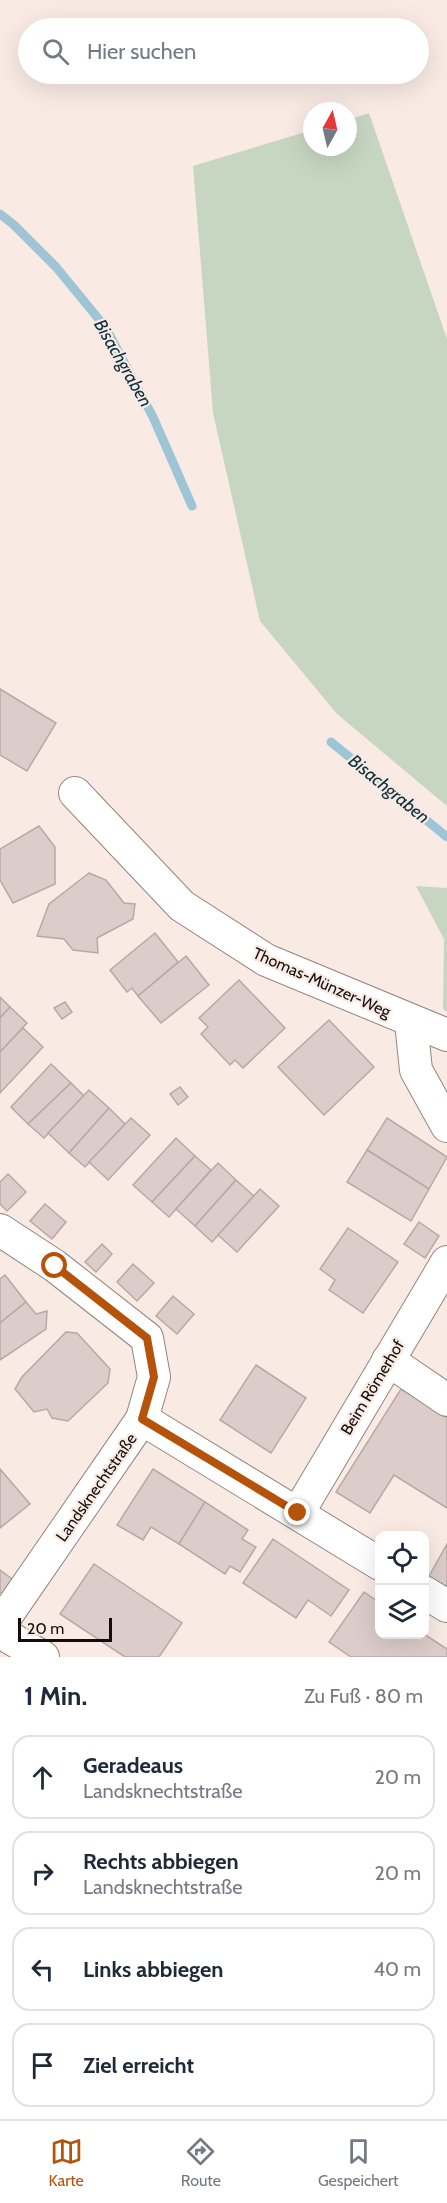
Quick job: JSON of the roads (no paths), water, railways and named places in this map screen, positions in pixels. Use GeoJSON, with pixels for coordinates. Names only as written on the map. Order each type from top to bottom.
{"type":"FeatureCollection","features":[{"type":"Feature","properties":{"kind":"street","name":"Thomas-Münzer-Weg"},"geometry":{"type":"LineString","coordinates":[[75,793],[182,906],[266,960],[447,1035]]}},
{"type":"Feature","properties":{"kind":"street"},"geometry":{"type":"LineString","coordinates":[[411,1022],[416,1070],[447,1126]]}},
{"type":"Feature","properties":{"kind":"street","name":"Landsknechtstraße"},"geometry":{"type":"LineString","coordinates":[[0,1230],[55,1266],[147,1338],[154,1377],[142,1419],[0,1625]]}},
{"type":"Feature","properties":{"kind":"street","name":"Beim Römerhof"},"geometry":{"type":"LineString","coordinates":[[298,1513],[447,1262]]}},
{"type":"Feature","properties":{"kind":"street"},"geometry":{"type":"LineString","coordinates":[[388,1360],[447,1400]]}},
{"type":"Feature","properties":{"kind":"street"},"geometry":{"type":"LineString","coordinates":[[142,1419],[375,1561]]}},
{"type":"Feature","properties":{"kind":"street"},"geometry":{"type":"LineString","coordinates":[[429,1595],[447,1606]]}},
{"type":"Feature","properties":{"kind":"street"},"geometry":{"type":"LineString","coordinates":[[0,1632],[43,1657]]}},
{"type":"Feature","properties":{"kind":"waterway","name":"Bisachgraben"},"geometry":{"type":"LineString","coordinates":[[0,214],[56,267],[106,328],[153,417],[192,506]]}},
{"type":"Feature","properties":{"kind":"waterway","name":"Bisachgraben"},"geometry":{"type":"LineString","coordinates":[[331,742],[447,837]]}}]}
